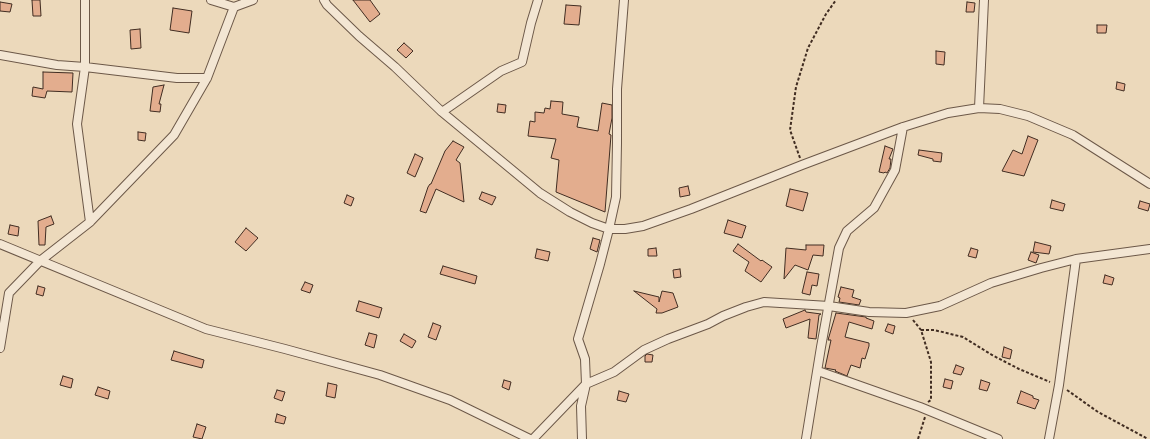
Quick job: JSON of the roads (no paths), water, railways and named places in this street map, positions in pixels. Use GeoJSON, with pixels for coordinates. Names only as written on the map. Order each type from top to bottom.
{"type":"FeatureCollection","features":[{"type":"Feature","properties":{"kind":"street"},"geometry":{"type":"LineString","coordinates":[[85,0],[85,67],[77,124],[90,222]]}},
{"type":"Feature","properties":{"kind":"street"},"geometry":{"type":"LineString","coordinates":[[211,0],[234,7],[253,0]]}},
{"type":"Feature","properties":{"kind":"street"},"geometry":{"type":"LineString","coordinates":[[324,0],[327,5],[359,36],[442,112]]}},
{"type":"Feature","properties":{"kind":"street"},"geometry":{"type":"LineString","coordinates":[[327,0],[394,72],[540,193],[570,212],[592,223],[610,229],[625,229],[644,226],[699,207],[802,165],[903,127],[948,113],[979,108],[1000,109],[1028,116],[1073,135],[1150,184]]}},
{"type":"Feature","properties":{"kind":"street"},"geometry":{"type":"LineString","coordinates":[[442,112],[501,71],[522,62],[538,0]]}},
{"type":"Feature","properties":{"kind":"street"},"geometry":{"type":"LineString","coordinates":[[582,439],[581,406],[586,384],[585,359],[578,339],[610,229],[616,197],[617,89],[624,0]]}},
{"type":"Feature","properties":{"kind":"street"},"geometry":{"type":"LineString","coordinates":[[979,108],[984,0]]}},
{"type":"Feature","properties":{"kind":"street"},"geometry":{"type":"LineString","coordinates":[[0,348],[9,293],[40,261],[90,222],[174,135],[207,78],[234,7]]}},
{"type":"Feature","properties":{"kind":"street"},"geometry":{"type":"LineString","coordinates":[[0,55],[57,65],[177,78],[207,78]]}},
{"type":"Feature","properties":{"kind":"street"},"geometry":{"type":"LineString","coordinates":[[806,439],[839,248],[847,231],[874,208],[895,170],[903,127]]}},
{"type":"Feature","properties":{"kind":"street"},"geometry":{"type":"LineString","coordinates":[[0,244],[206,329],[380,375],[443,398],[530,439]]}},
{"type":"Feature","properties":{"kind":"street"},"geometry":{"type":"LineString","coordinates":[[533,439],[586,384],[614,372],[644,350],[708,324],[746,306],[764,302],[829,306],[869,312],[906,313],[940,306],[991,283],[1041,268],[1076,259],[1150,249]]}},
{"type":"Feature","properties":{"kind":"street"},"geometry":{"type":"LineString","coordinates":[[1049,439],[1059,385],[1076,259]]}},
{"type":"Feature","properties":{"kind":"street"},"geometry":{"type":"LineString","coordinates":[[818,371],[920,407],[998,439]]}}]}
